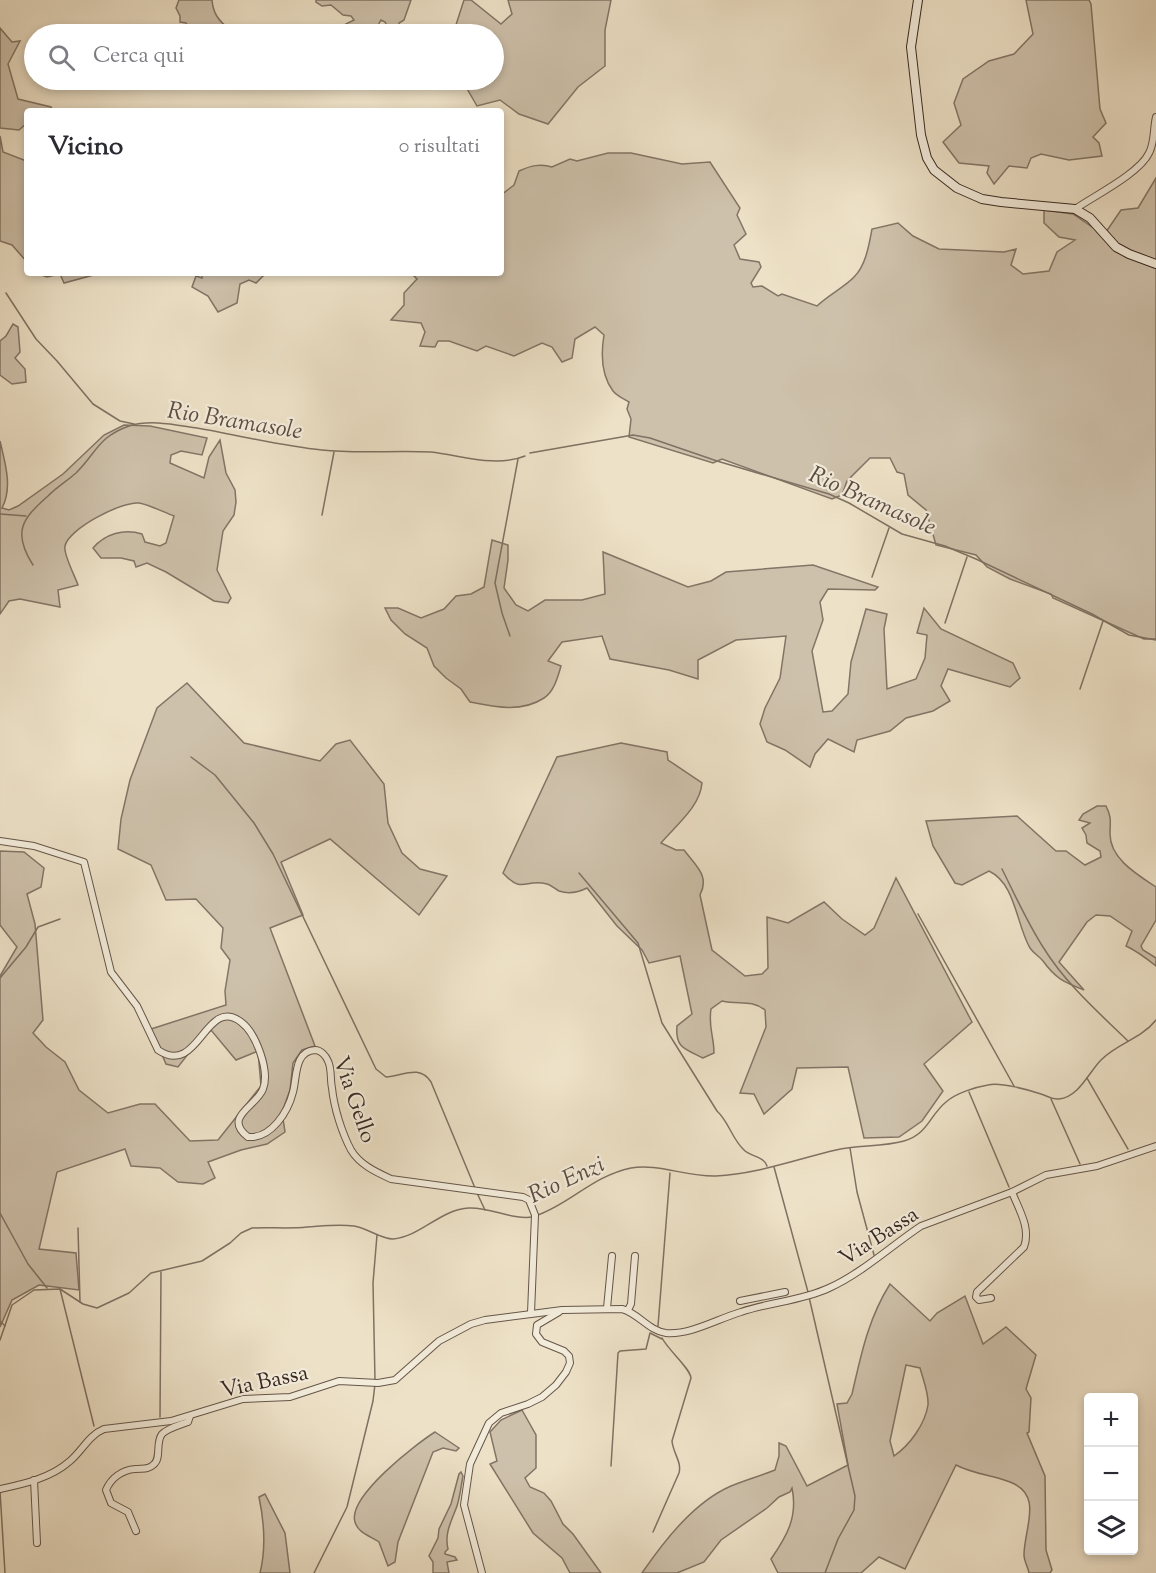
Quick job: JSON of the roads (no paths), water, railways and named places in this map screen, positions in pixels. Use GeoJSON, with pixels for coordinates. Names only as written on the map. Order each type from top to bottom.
{"type":"FeatureCollection","features":[{"type":"Feature","properties":{"kind":"main road"},"geometry":{"type":"LineString","coordinates":[[918,0],[911,47],[921,135],[927,158],[934,170],[963,192],[982,199],[1075,209],[1090,218],[1116,247],[1156,264]]}},
{"type":"Feature","properties":{"kind":"street"},"geometry":{"type":"LineString","coordinates":[[1075,209],[1132,171],[1148,157],[1156,117]]}},
{"type":"Feature","properties":{"kind":"street","name":"Via Gello"},"geometry":{"type":"LineString","coordinates":[[0,841],[34,846],[84,862],[111,972],[137,1006],[158,1050],[171,1056],[187,1052],[211,1024],[224,1016],[241,1022],[251,1033],[261,1053],[264,1082],[263,1090],[258,1098],[246,1108],[239,1118],[239,1126],[248,1137],[256,1137],[272,1129],[294,1091],[297,1065],[302,1057],[315,1050],[321,1052],[329,1063],[333,1097],[352,1150],[360,1161],[375,1172],[391,1179],[523,1197],[529,1200],[535,1217],[531,1313]]}},
{"type":"Feature","properties":{"kind":"street","name":"Via Bassa"},"geometry":{"type":"LineString","coordinates":[[1,1489],[49,1475],[69,1462],[91,1437],[104,1429],[152,1424],[190,1416],[243,1399],[290,1397],[330,1383],[345,1381],[375,1383],[395,1380],[439,1341],[471,1324],[485,1320],[531,1313],[607,1308],[628,1310],[659,1331],[681,1332],[764,1306],[809,1295],[845,1279],[921,1226],[1012,1192],[1055,1172],[1097,1166],[1156,1146]]}},
{"type":"Feature","properties":{"kind":"street"},"geometry":{"type":"LineString","coordinates":[[990,1298],[979,1300],[976,1297],[977,1292],[1024,1247],[1027,1239],[1027,1230],[1012,1192]]}},
{"type":"Feature","properties":{"kind":"street"},"geometry":{"type":"LineString","coordinates":[[607,1308],[612,1256]]}},
{"type":"Feature","properties":{"kind":"street"},"geometry":{"type":"LineString","coordinates":[[628,1310],[631,1304],[635,1256]]}},
{"type":"Feature","properties":{"kind":"street"},"geometry":{"type":"LineString","coordinates":[[740,1301],[785,1292]]}},
{"type":"Feature","properties":{"kind":"street"},"geometry":{"type":"LineString","coordinates":[[763,1297],[764,1306]]}},
{"type":"Feature","properties":{"kind":"street"},"geometry":{"type":"LineString","coordinates":[[482,1573],[464,1505],[470,1464],[489,1424],[501,1413],[528,1404],[542,1396],[556,1385],[566,1372],[570,1363],[569,1356],[564,1351],[538,1339],[535,1329],[542,1321],[562,1310]]}},
{"type":"Feature","properties":{"kind":"street"},"geometry":{"type":"LineString","coordinates":[[136,1530],[128,1512],[111,1503],[106,1491],[109,1484],[123,1472],[154,1465],[157,1462],[160,1437],[164,1432],[188,1422],[190,1416]]}},
{"type":"Feature","properties":{"kind":"street"},"geometry":{"type":"LineString","coordinates":[[34,1480],[37,1543]]}},
{"type":"Feature","properties":{"kind":"waterway"},"geometry":{"type":"LineString","coordinates":[[6,293],[36,339],[93,404],[120,421],[134,424]]}},
{"type":"Feature","properties":{"kind":"waterway","name":"Rio Bramasole"},"geometry":{"type":"LineString","coordinates":[[33,565],[23,544],[22,535],[26,519],[51,493],[76,473],[104,440],[119,430],[137,424],[172,424],[291,446],[336,451],[431,452],[490,461],[525,456]]}},
{"type":"Feature","properties":{"kind":"waterway","name":"Rio Bramasole"},"geometry":{"type":"LineString","coordinates":[[530,453],[633,435],[650,438],[717,461],[829,494],[902,534],[945,546],[976,559],[1092,614],[1129,635],[1156,640]]}},
{"type":"Feature","properties":{"kind":"waterway"},"geometry":{"type":"LineString","coordinates":[[322,515],[334,452]]}},
{"type":"Feature","properties":{"kind":"waterway"},"geometry":{"type":"LineString","coordinates":[[510,636],[495,583],[518,459]]}},
{"type":"Feature","properties":{"kind":"waterway"},"geometry":{"type":"LineString","coordinates":[[0,514],[26,516]]}},
{"type":"Feature","properties":{"kind":"waterway"},"geometry":{"type":"LineString","coordinates":[[872,577],[889,528]]}},
{"type":"Feature","properties":{"kind":"waterway"},"geometry":{"type":"LineString","coordinates":[[945,623],[967,557]]}},
{"type":"Feature","properties":{"kind":"waterway"},"geometry":{"type":"LineString","coordinates":[[1080,689],[1103,621]]}},
{"type":"Feature","properties":{"kind":"waterway"},"geometry":{"type":"LineString","coordinates":[[191,757],[215,775],[254,823],[273,854],[376,1069],[386,1077],[410,1072],[421,1073],[431,1082],[475,1188]]}},
{"type":"Feature","properties":{"kind":"waterway"},"geometry":{"type":"LineString","coordinates":[[1002,869],[1032,928],[1061,973],[1082,997],[1128,1041]]}},
{"type":"Feature","properties":{"kind":"waterway"},"geometry":{"type":"LineString","coordinates":[[579,873],[638,943],[662,1023],[717,1111],[725,1120],[736,1141],[747,1152],[763,1160],[767,1166]]}},
{"type":"Feature","properties":{"kind":"waterway"},"geometry":{"type":"LineString","coordinates":[[918,914],[1014,1086]]}},
{"type":"Feature","properties":{"kind":"waterway"},"geometry":{"type":"LineString","coordinates":[[0,978],[26,947],[38,927],[60,919]]}},
{"type":"Feature","properties":{"kind":"waterway","name":"Rio Enzi"},"geometry":{"type":"LineString","coordinates":[[538,1215],[605,1177],[631,1168],[651,1167],[705,1176],[731,1175],[836,1150],[904,1141],[918,1134],[940,1107],[950,1099],[983,1086],[1007,1085],[1054,1099],[1066,1097],[1078,1089],[1108,1054],[1143,1032],[1156,1020]]}},
{"type":"Feature","properties":{"kind":"waterway"},"geometry":{"type":"LineString","coordinates":[[1087,1078],[1128,1149]]}},
{"type":"Feature","properties":{"kind":"waterway"},"geometry":{"type":"LineString","coordinates":[[969,1092],[1009,1187]]}},
{"type":"Feature","properties":{"kind":"waterway"},"geometry":{"type":"LineString","coordinates":[[1051,1099],[1080,1164]]}},
{"type":"Feature","properties":{"kind":"waterway"},"geometry":{"type":"LineString","coordinates":[[850,1148],[857,1192],[874,1255]]}},
{"type":"Feature","properties":{"kind":"waterway"},"geometry":{"type":"LineString","coordinates":[[774,1167],[808,1292]]}},
{"type":"Feature","properties":{"kind":"waterway"},"geometry":{"type":"LineString","coordinates":[[658,1326],[670,1173]]}},
{"type":"Feature","properties":{"kind":"waterway"},"geometry":{"type":"LineString","coordinates":[[477,1193],[485,1210]]}},
{"type":"Feature","properties":{"kind":"waterway","name":"Rio Enzi"},"geometry":{"type":"LineString","coordinates":[[0,1340],[12,1305],[34,1290],[60,1289],[83,1304],[97,1308],[129,1293],[151,1273],[202,1261],[241,1233],[252,1228],[348,1225],[393,1239],[412,1233],[449,1213],[469,1208],[485,1209],[517,1217],[533,1217]]}},
{"type":"Feature","properties":{"kind":"waterway"},"geometry":{"type":"LineString","coordinates":[[0,1213],[28,1264],[47,1288]]}},
{"type":"Feature","properties":{"kind":"waterway"},"geometry":{"type":"LineString","coordinates":[[78,1228],[80,1302]]}},
{"type":"Feature","properties":{"kind":"waterway"},"geometry":{"type":"LineString","coordinates":[[375,1380],[373,1283],[377,1235]]}},
{"type":"Feature","properties":{"kind":"waterway"},"geometry":{"type":"LineString","coordinates":[[160,1417],[161,1272]]}},
{"type":"Feature","properties":{"kind":"waterway"},"geometry":{"type":"LineString","coordinates":[[60,1289],[94,1426]]}},
{"type":"Feature","properties":{"kind":"waterway"},"geometry":{"type":"LineString","coordinates":[[809,1297],[855,1496],[854,1510],[838,1539],[825,1573]]}},
{"type":"Feature","properties":{"kind":"waterway","name":"Rio Enzi"},"geometry":{"type":"LineString","coordinates":[[0,1321],[5,1326]]}},
{"type":"Feature","properties":{"kind":"waterway"},"geometry":{"type":"LineString","coordinates":[[611,1466],[618,1353],[646,1349],[650,1333],[662,1339]]}},
{"type":"Feature","properties":{"kind":"waterway"},"geometry":{"type":"LineString","coordinates":[[653,1532],[679,1473],[672,1441],[691,1378],[687,1369],[662,1338]]}},
{"type":"Feature","properties":{"kind":"waterway"},"geometry":{"type":"LineString","coordinates":[[314,1573],[347,1507],[373,1401],[375,1384]]}},
{"type":"Feature","properties":{"kind":"waterway"},"geometry":{"type":"LineString","coordinates":[[0,1491],[5,1573]]}}]}
